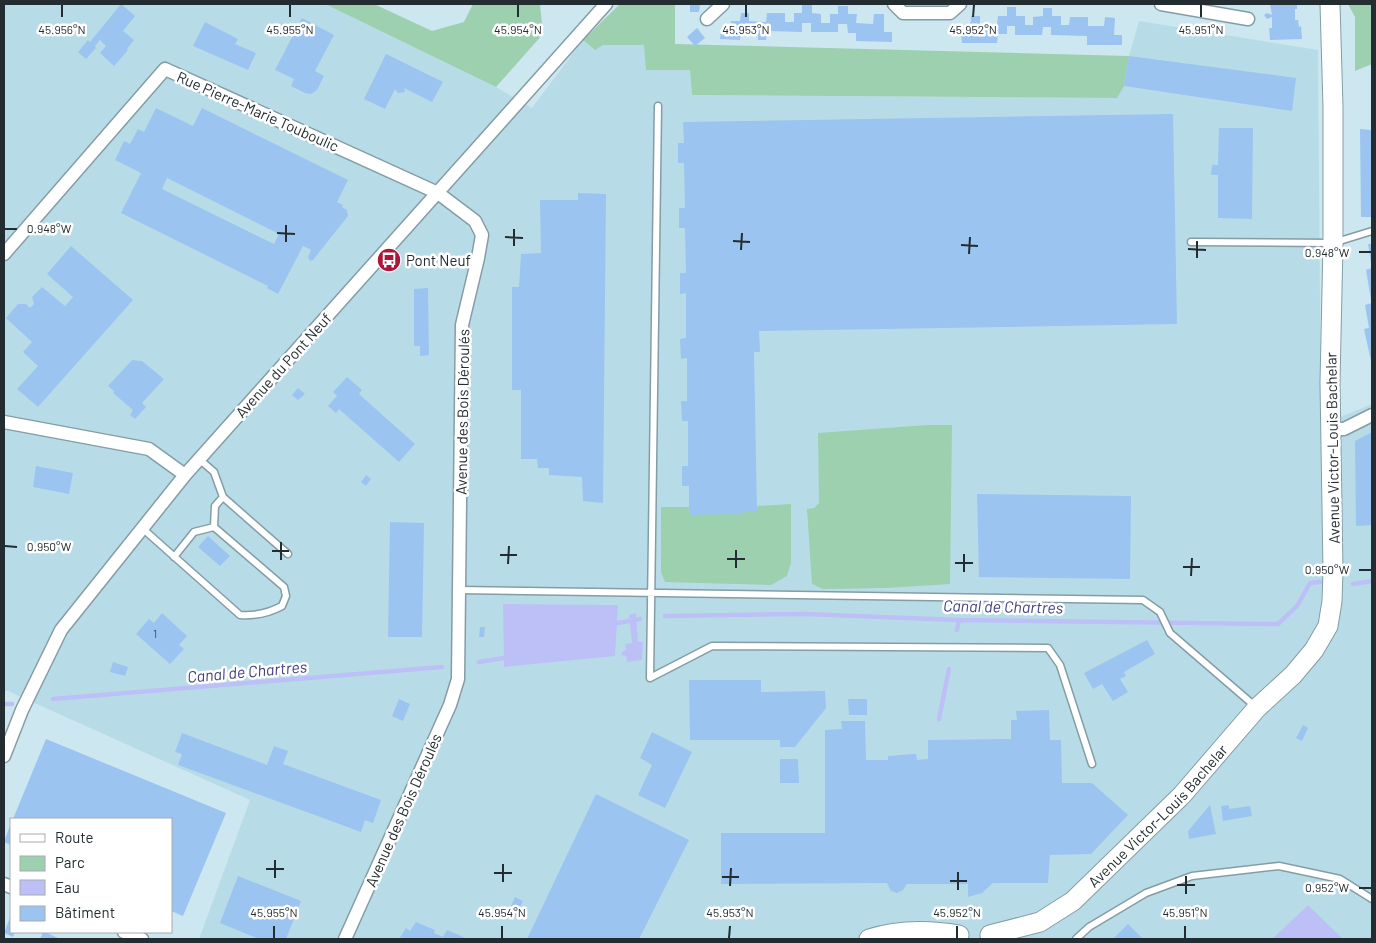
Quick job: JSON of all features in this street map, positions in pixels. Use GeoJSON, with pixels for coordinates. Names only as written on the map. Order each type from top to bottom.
{"type":"FeatureCollection","features":[{"type":"Feature","properties":{"kind":"main road","name":"Avenue Victor-Louis Bachelar"},"geometry":{"type":"LineString","coordinates":[[993,937],[1040,922],[1073,901],[1182,795],[1257,708],[1293,675],[1314,650],[1328,626],[1332,601],[1333,571],[1330,383],[1333,107],[1330,4]]}},
{"type":"Feature","properties":{"kind":"main road","name":"Avenue Victor-Louis Bachelar"},"geometry":{"type":"LineString","coordinates":[[1029,939],[1040,922]]}},
{"type":"Feature","properties":{"kind":"main road"},"geometry":{"type":"LineString","coordinates":[[874,938],[936,931],[956,937],[969,931],[980,931],[993,937]]}},
{"type":"Feature","properties":{"kind":"street","name":"Avenue du Pont Neuf"},"geometry":{"type":"LineString","coordinates":[[4,756],[22,710],[61,630],[142,528],[199,459],[606,4]]}},
{"type":"Feature","properties":{"kind":"street"},"geometry":{"type":"LineString","coordinates":[[707,19],[723,4]]}},
{"type":"Feature","properties":{"kind":"street"},"geometry":{"type":"LineString","coordinates":[[894,4],[903,13],[950,13],[960,4]]}},
{"type":"Feature","properties":{"kind":"street"},"geometry":{"type":"LineString","coordinates":[[1162,4],[1248,19]]}},
{"type":"Feature","properties":{"kind":"street","name":"Rue Pierre-Marie Touboulic"},"geometry":{"type":"LineString","coordinates":[[4,254],[165,69],[438,193]]}},
{"type":"Feature","properties":{"kind":"street","name":"Avenue des Bois Déroulés"},"geometry":{"type":"LineString","coordinates":[[345,939],[450,705],[458,679],[462,325],[482,235],[475,221],[438,193]]}},
{"type":"Feature","properties":{"kind":"street"},"geometry":{"type":"LineString","coordinates":[[1331,429],[1344,429],[1372,414]]}},
{"type":"Feature","properties":{"kind":"street"},"geometry":{"type":"LineString","coordinates":[[4,422],[148,450],[185,475]]}},
{"type":"Feature","properties":{"kind":"street"},"geometry":{"type":"LineString","coordinates":[[127,933],[142,939]]}},
{"type":"Feature","properties":{"kind":"lane"},"geometry":{"type":"LineString","coordinates":[[658,106],[650,678],[712,646],[1048,648],[1060,665],[1092,764]]}},
{"type":"Feature","properties":{"kind":"lane"},"geometry":{"type":"LineString","coordinates":[[1191,242],[1333,243],[1372,231]]}},
{"type":"Feature","properties":{"kind":"lane"},"geometry":{"type":"LineString","coordinates":[[199,459],[214,472],[223,497],[288,554]]}},
{"type":"Feature","properties":{"kind":"lane"},"geometry":{"type":"LineString","coordinates":[[214,527],[215,506],[223,497]]}},
{"type":"Feature","properties":{"kind":"lane"},"geometry":{"type":"LineString","coordinates":[[142,528],[240,615],[250,616],[272,612],[282,606],[286,596],[284,587],[214,527]]}},
{"type":"Feature","properties":{"kind":"lane"},"geometry":{"type":"LineString","coordinates":[[174,557],[194,532],[214,527]]}},
{"type":"Feature","properties":{"kind":"lane"},"geometry":{"type":"LineString","coordinates":[[459,590],[1143,600],[1160,612],[1170,634],[1257,708]]}},
{"type":"Feature","properties":{"kind":"lane"},"geometry":{"type":"LineString","coordinates":[[1076,939],[1089,927],[1146,893],[1192,876],[1278,866],[1340,879],[1372,900]]}},
{"type":"Feature","properties":{"kind":"shaded area"},"geometry":{"type":"Polygon","coordinates":[[[4,4],[325,4],[496,87],[532,108],[583,40],[595,49],[603,45],[644,45],[690,70],[692,95],[1117,98],[1139,21],[1318,50],[1321,425],[1372,404],[1372,939],[199,939],[250,800],[8,691],[4,691],[4,4]]]}},
{"type":"Feature","properties":{"kind":"green space"},"geometry":{"type":"Polygon","coordinates":[[[325,4],[374,4],[432,31],[464,22],[473,4],[540,4],[543,34],[496,87],[325,4]]]}},
{"type":"Feature","properties":{"kind":"green space"},"geometry":{"type":"Polygon","coordinates":[[[620,4],[675,4],[675,44],[1129,56],[1124,86],[1117,98],[692,95],[690,70],[646,70],[644,45],[603,45],[595,50],[583,40],[620,4]]]}},
{"type":"Feature","properties":{"kind":"green space"},"geometry":{"type":"Polygon","coordinates":[[[1348,4],[1372,4],[1372,64],[1355,71],[1355,17],[1348,4]]]}},
{"type":"Feature","properties":{"kind":"green space"},"geometry":{"type":"Polygon","coordinates":[[[952,425],[950,584],[887,588],[823,589],[812,584],[807,509],[814,508],[819,503],[818,433],[952,425]]]}},
{"type":"Feature","properties":{"kind":"green space"},"geometry":{"type":"Polygon","coordinates":[[[791,504],[791,563],[787,576],[771,585],[665,582],[661,572],[661,507],[689,507],[689,514],[743,511],[756,506],[791,504]]]}},
{"type":"Feature","properties":{"kind":"water"},"geometry":{"type":"Polygon","coordinates":[[[503,604],[618,605],[615,656],[504,667],[503,604]]]}},
{"type":"Feature","properties":{"kind":"water"},"geometry":{"type":"Polygon","coordinates":[[[636,613],[638,642],[643,642],[642,660],[627,662],[626,656],[622,655],[622,652],[626,650],[625,644],[632,643],[629,615],[636,613]]]}},
{"type":"Feature","properties":{"kind":"water"},"geometry":{"type":"Polygon","coordinates":[[[1308,905],[1343,939],[1272,939],[1304,909],[1308,905]]]}},
{"type":"Feature","properties":{"kind":"building"},"geometry":{"type":"Polygon","coordinates":[[[121,4],[135,16],[123,31],[134,40],[128,50],[114,66],[100,53],[106,46],[100,40],[95,46],[96,48],[86,59],[78,52],[88,40],[90,42],[121,4]]]}},
{"type":"Feature","properties":{"kind":"building"},"geometry":{"type":"Polygon","coordinates":[[[690,4],[700,4],[699,12],[690,12],[690,4]]]}},
{"type":"Feature","properties":{"kind":"building"},"geometry":{"type":"Polygon","coordinates":[[[1270,4],[1297,4],[1295,20],[1298,20],[1299,27],[1301,26],[1302,39],[1270,40],[1269,28],[1272,28],[1272,17],[1267,19],[1264,15],[1267,13],[1272,15],[1270,4]]]}},
{"type":"Feature","properties":{"kind":"building"},"geometry":{"type":"Polygon","coordinates":[[[802,5],[812,5],[812,13],[821,14],[821,23],[830,23],[830,14],[838,14],[838,6],[848,6],[848,14],[857,14],[856,23],[873,24],[874,14],[884,14],[884,32],[892,32],[892,42],[856,41],[856,33],[848,33],[847,24],[838,24],[838,32],[811,32],[811,23],[802,23],[802,32],[767,31],[766,40],[758,40],[758,31],[741,31],[740,40],[720,39],[721,29],[730,30],[731,21],[740,21],[741,13],[749,13],[749,21],[766,22],[767,13],[785,13],[785,22],[794,22],[794,13],[802,13],[802,5]]]}},
{"type":"Feature","properties":{"kind":"building"},"geometry":{"type":"Polygon","coordinates":[[[1007,7],[1016,7],[1016,16],[1025,16],[1025,25],[1033,25],[1033,17],[1043,16],[1043,8],[1052,8],[1052,16],[1061,16],[1061,25],[1069,25],[1070,17],[1088,17],[1088,26],[1104,26],[1105,17],[1115,18],[1114,35],[1122,35],[1122,45],[1087,45],[1087,36],[1051,35],[1051,27],[1043,27],[1042,35],[1015,35],[1015,26],[1007,26],[1007,34],[998,34],[997,43],[962,43],[961,33],[970,33],[971,16],[980,16],[980,25],[997,25],[998,16],[1007,16],[1007,7]]]}},
{"type":"Feature","properties":{"kind":"building"},"geometry":{"type":"Polygon","coordinates":[[[302,18],[334,35],[315,71],[324,76],[317,90],[311,94],[291,86],[294,79],[275,70],[302,18]]]}},
{"type":"Feature","properties":{"kind":"building"},"geometry":{"type":"Polygon","coordinates":[[[205,22],[238,39],[235,44],[256,53],[248,70],[193,46],[205,22]]]}},
{"type":"Feature","properties":{"kind":"building"},"geometry":{"type":"Polygon","coordinates":[[[697,28],[705,38],[695,46],[687,37],[697,28]]]}},
{"type":"Feature","properties":{"kind":"building"},"geometry":{"type":"Polygon","coordinates":[[[386,54],[443,82],[432,102],[404,88],[405,92],[398,93],[395,89],[385,109],[364,99],[386,54]]]}},
{"type":"Feature","properties":{"kind":"building"},"geometry":{"type":"Polygon","coordinates":[[[1129,56],[1296,78],[1292,111],[1124,86],[1129,56]]]}},
{"type":"Feature","properties":{"kind":"building"},"geometry":{"type":"Polygon","coordinates":[[[156,108],[193,126],[202,108],[348,180],[337,202],[347,210],[348,216],[313,260],[310,261],[308,257],[311,250],[303,246],[278,294],[267,288],[268,286],[121,213],[141,173],[115,160],[124,141],[130,144],[138,129],[144,132],[156,108]],[[167,178],[162,189],[274,244],[279,234],[167,178]]]}},
{"type":"Feature","properties":{"kind":"building"},"geometry":{"type":"Polygon","coordinates":[[[1173,114],[1177,324],[759,331],[760,352],[754,352],[757,511],[743,511],[743,514],[689,515],[689,486],[682,486],[682,466],[688,466],[688,421],[682,421],[681,401],[687,401],[687,358],[681,359],[680,339],[686,338],[686,293],[680,294],[680,273],[686,273],[685,228],[679,228],[679,208],[685,208],[684,163],[678,163],[678,143],[684,143],[683,122],[1173,114]]]}},
{"type":"Feature","properties":{"kind":"building"},"geometry":{"type":"Polygon","coordinates":[[[1219,128],[1253,128],[1252,219],[1218,218],[1218,175],[1211,175],[1212,165],[1218,165],[1219,128]]]}},
{"type":"Feature","properties":{"kind":"building"},"geometry":{"type":"Polygon","coordinates":[[[1360,129],[1372,130],[1372,217],[1361,217],[1360,129]]]}},
{"type":"Feature","properties":{"kind":"building"},"geometry":{"type":"Polygon","coordinates":[[[578,193],[606,194],[603,503],[583,501],[582,477],[549,475],[549,468],[538,468],[537,459],[521,459],[521,390],[512,390],[512,287],[519,287],[521,254],[541,253],[540,200],[578,200],[578,193]]]}},
{"type":"Feature","properties":{"kind":"building"},"geometry":{"type":"Polygon","coordinates":[[[1368,244],[1372,244],[1372,263],[1371,263],[1368,244]]]}},
{"type":"Feature","properties":{"kind":"building"},"geometry":{"type":"Polygon","coordinates":[[[71,246],[133,300],[38,407],[17,389],[38,366],[23,352],[32,342],[6,318],[18,304],[26,304],[30,308],[34,304],[32,297],[42,287],[65,306],[73,297],[47,274],[71,246]]]}},
{"type":"Feature","properties":{"kind":"building"},"geometry":{"type":"Polygon","coordinates":[[[1372,268],[1372,300],[1371,300],[1366,270],[1372,268]]]}},
{"type":"Feature","properties":{"kind":"building"},"geometry":{"type":"Polygon","coordinates":[[[428,288],[429,355],[420,356],[420,346],[414,346],[414,289],[428,288]]]}},
{"type":"Feature","properties":{"kind":"building"},"geometry":{"type":"Polygon","coordinates":[[[1372,303],[1371,361],[1364,329],[1369,328],[1365,305],[1372,303]]]}},
{"type":"Feature","properties":{"kind":"building"},"geometry":{"type":"Polygon","coordinates":[[[132,360],[142,361],[164,379],[142,403],[146,407],[135,419],[130,415],[133,410],[113,393],[114,391],[108,386],[132,360]]]}},
{"type":"Feature","properties":{"kind":"building"},"geometry":{"type":"Polygon","coordinates":[[[347,377],[362,390],[359,394],[415,444],[399,462],[339,409],[336,413],[328,406],[337,396],[333,392],[347,377]]]}},
{"type":"Feature","properties":{"kind":"building"},"geometry":{"type":"Polygon","coordinates":[[[298,388],[305,394],[298,400],[292,395],[298,388]]]}},
{"type":"Feature","properties":{"kind":"building"},"geometry":{"type":"Polygon","coordinates":[[[1372,432],[1372,525],[1356,526],[1355,441],[1372,432]]]}},
{"type":"Feature","properties":{"kind":"building"},"geometry":{"type":"Polygon","coordinates":[[[36,466],[73,473],[69,494],[33,487],[36,466]]]}},
{"type":"Feature","properties":{"kind":"building"},"geometry":{"type":"Polygon","coordinates":[[[366,475],[371,479],[366,486],[361,482],[366,475]]]}},
{"type":"Feature","properties":{"kind":"building"},"geometry":{"type":"Polygon","coordinates":[[[977,494],[1131,496],[1130,579],[979,577],[977,494]]]}},
{"type":"Feature","properties":{"kind":"building"},"geometry":{"type":"Polygon","coordinates":[[[390,522],[424,523],[422,637],[388,637],[390,522]]]}},
{"type":"Feature","properties":{"kind":"building"},"geometry":{"type":"Polygon","coordinates":[[[208,536],[230,556],[220,566],[198,547],[208,536]]]}},
{"type":"Feature","properties":{"kind":"building"},"geometry":{"type":"Polygon","coordinates":[[[162,613],[187,636],[179,645],[184,649],[170,664],[136,634],[149,619],[154,623],[162,613]]]}},
{"type":"Feature","properties":{"kind":"building"},"geometry":{"type":"Polygon","coordinates":[[[480,627],[485,627],[484,637],[479,637],[480,627]]]}},
{"type":"Feature","properties":{"kind":"building"},"geometry":{"type":"Polygon","coordinates":[[[1147,640],[1155,654],[1124,672],[1126,676],[1120,679],[1128,692],[1113,701],[1102,684],[1093,689],[1084,673],[1147,640]]]}},
{"type":"Feature","properties":{"kind":"building"},"geometry":{"type":"Polygon","coordinates":[[[113,662],[128,667],[125,676],[110,672],[113,662]]]}},
{"type":"Feature","properties":{"kind":"building"},"geometry":{"type":"Polygon","coordinates":[[[689,680],[761,680],[761,692],[825,691],[826,708],[795,747],[780,747],[780,740],[690,740],[689,680]]]}},
{"type":"Feature","properties":{"kind":"building"},"geometry":{"type":"Polygon","coordinates":[[[399,699],[410,704],[403,721],[392,716],[399,699]]]}},
{"type":"Feature","properties":{"kind":"building"},"geometry":{"type":"Polygon","coordinates":[[[848,699],[867,699],[867,715],[849,715],[848,699]]]}},
{"type":"Feature","properties":{"kind":"building"},"geometry":{"type":"Polygon","coordinates":[[[1049,710],[1050,740],[1061,740],[1062,783],[1092,783],[1128,815],[1091,854],[1050,855],[1048,883],[993,883],[982,893],[968,897],[968,884],[907,884],[903,890],[897,893],[891,891],[887,883],[721,884],[721,833],[825,833],[825,730],[842,729],[841,721],[865,721],[866,760],[888,760],[888,756],[916,754],[917,760],[928,759],[928,740],[1011,739],[1011,720],[1017,720],[1016,711],[1049,710]]]}},
{"type":"Feature","properties":{"kind":"building"},"geometry":{"type":"Polygon","coordinates":[[[1303,725],[1308,728],[1302,741],[1296,738],[1303,725]]]}},
{"type":"Feature","properties":{"kind":"building"},"geometry":{"type":"Polygon","coordinates":[[[652,732],[692,752],[665,808],[638,795],[652,765],[640,758],[652,732]]]}},
{"type":"Feature","properties":{"kind":"building"},"geometry":{"type":"Polygon","coordinates":[[[182,733],[267,765],[274,746],[288,751],[283,764],[381,800],[373,823],[365,820],[361,832],[178,765],[182,754],[175,752],[182,733]]]}},
{"type":"Feature","properties":{"kind":"building"},"geometry":{"type":"Polygon","coordinates":[[[46,739],[226,813],[183,916],[172,911],[172,818],[13,818],[46,739]]]}},
{"type":"Feature","properties":{"kind":"building"},"geometry":{"type":"Polygon","coordinates":[[[780,759],[798,759],[799,783],[780,783],[780,759]]]}},
{"type":"Feature","properties":{"kind":"building"},"geometry":{"type":"Polygon","coordinates":[[[596,794],[689,840],[639,939],[527,939],[596,794]]]}},
{"type":"Feature","properties":{"kind":"building"},"geometry":{"type":"Polygon","coordinates":[[[1210,805],[1216,834],[1189,839],[1188,831],[1210,805]]]}},
{"type":"Feature","properties":{"kind":"building"},"geometry":{"type":"Polygon","coordinates":[[[1229,805],[1229,809],[1250,806],[1252,816],[1223,821],[1221,806],[1229,805]]]}},
{"type":"Feature","properties":{"kind":"building"},"geometry":{"type":"Polygon","coordinates":[[[10,826],[10,845],[4,842],[10,826]]]}},
{"type":"Feature","properties":{"kind":"building"},"geometry":{"type":"Polygon","coordinates":[[[238,876],[301,901],[286,939],[259,939],[220,923],[238,876]]]}},
{"type":"Feature","properties":{"kind":"building"},"geometry":{"type":"Polygon","coordinates":[[[515,897],[523,901],[516,917],[508,913],[515,897]]]}},
{"type":"Feature","properties":{"kind":"building"},"geometry":{"type":"Polygon","coordinates":[[[10,918],[10,933],[15,933],[13,937],[4,933],[10,918]]]}},
{"type":"Feature","properties":{"kind":"building"},"geometry":{"type":"Polygon","coordinates":[[[416,922],[435,930],[434,933],[443,937],[447,930],[468,939],[399,939],[406,928],[410,931],[416,922]]]}},
{"type":"Feature","properties":{"kind":"building"},"geometry":{"type":"Polygon","coordinates":[[[1128,924],[1143,939],[1113,939],[1128,924]]]}},
{"type":"Feature","properties":{"kind":"building"},"geometry":{"type":"Polygon","coordinates":[[[43,933],[47,933],[60,939],[40,939],[43,933]]]}},
{"type":"Feature","properties":{"kind":"waterway","name":"Canal de Chartres"},"geometry":{"type":"LineString","coordinates":[[1353,584],[1372,581]]}},
{"type":"Feature","properties":{"kind":"waterway","name":"Canal de Chartres"},"geometry":{"type":"LineString","coordinates":[[665,616],[804,614],[959,620],[1278,624],[1297,606],[1310,583],[1320,582]]}},
{"type":"Feature","properties":{"kind":"waterway","name":"Canal de Chartres"},"geometry":{"type":"LineString","coordinates":[[612,624],[640,619]]}},
{"type":"Feature","properties":{"kind":"waterway"},"geometry":{"type":"LineString","coordinates":[[957,630],[959,620]]}},
{"type":"Feature","properties":{"kind":"waterway","name":"Canal de Chartres"},"geometry":{"type":"LineString","coordinates":[[479,662],[510,657]]}},
{"type":"Feature","properties":{"kind":"waterway","name":"Canal de Chartres"},"geometry":{"type":"LineString","coordinates":[[53,699],[442,667]]}},
{"type":"Feature","properties":{"kind":"waterway"},"geometry":{"type":"LineString","coordinates":[[939,719],[949,669]]}},
{"type":"Feature","properties":{"kind":"waterway","name":"Canal de Chartres"},"geometry":{"type":"LineString","coordinates":[[4,704],[12,704]]}},
{"type":"Feature","properties":{"kind":"place","name":"Pont Neuf"},"geometry":{"type":"Point","coordinates":[389,260]}}]}
